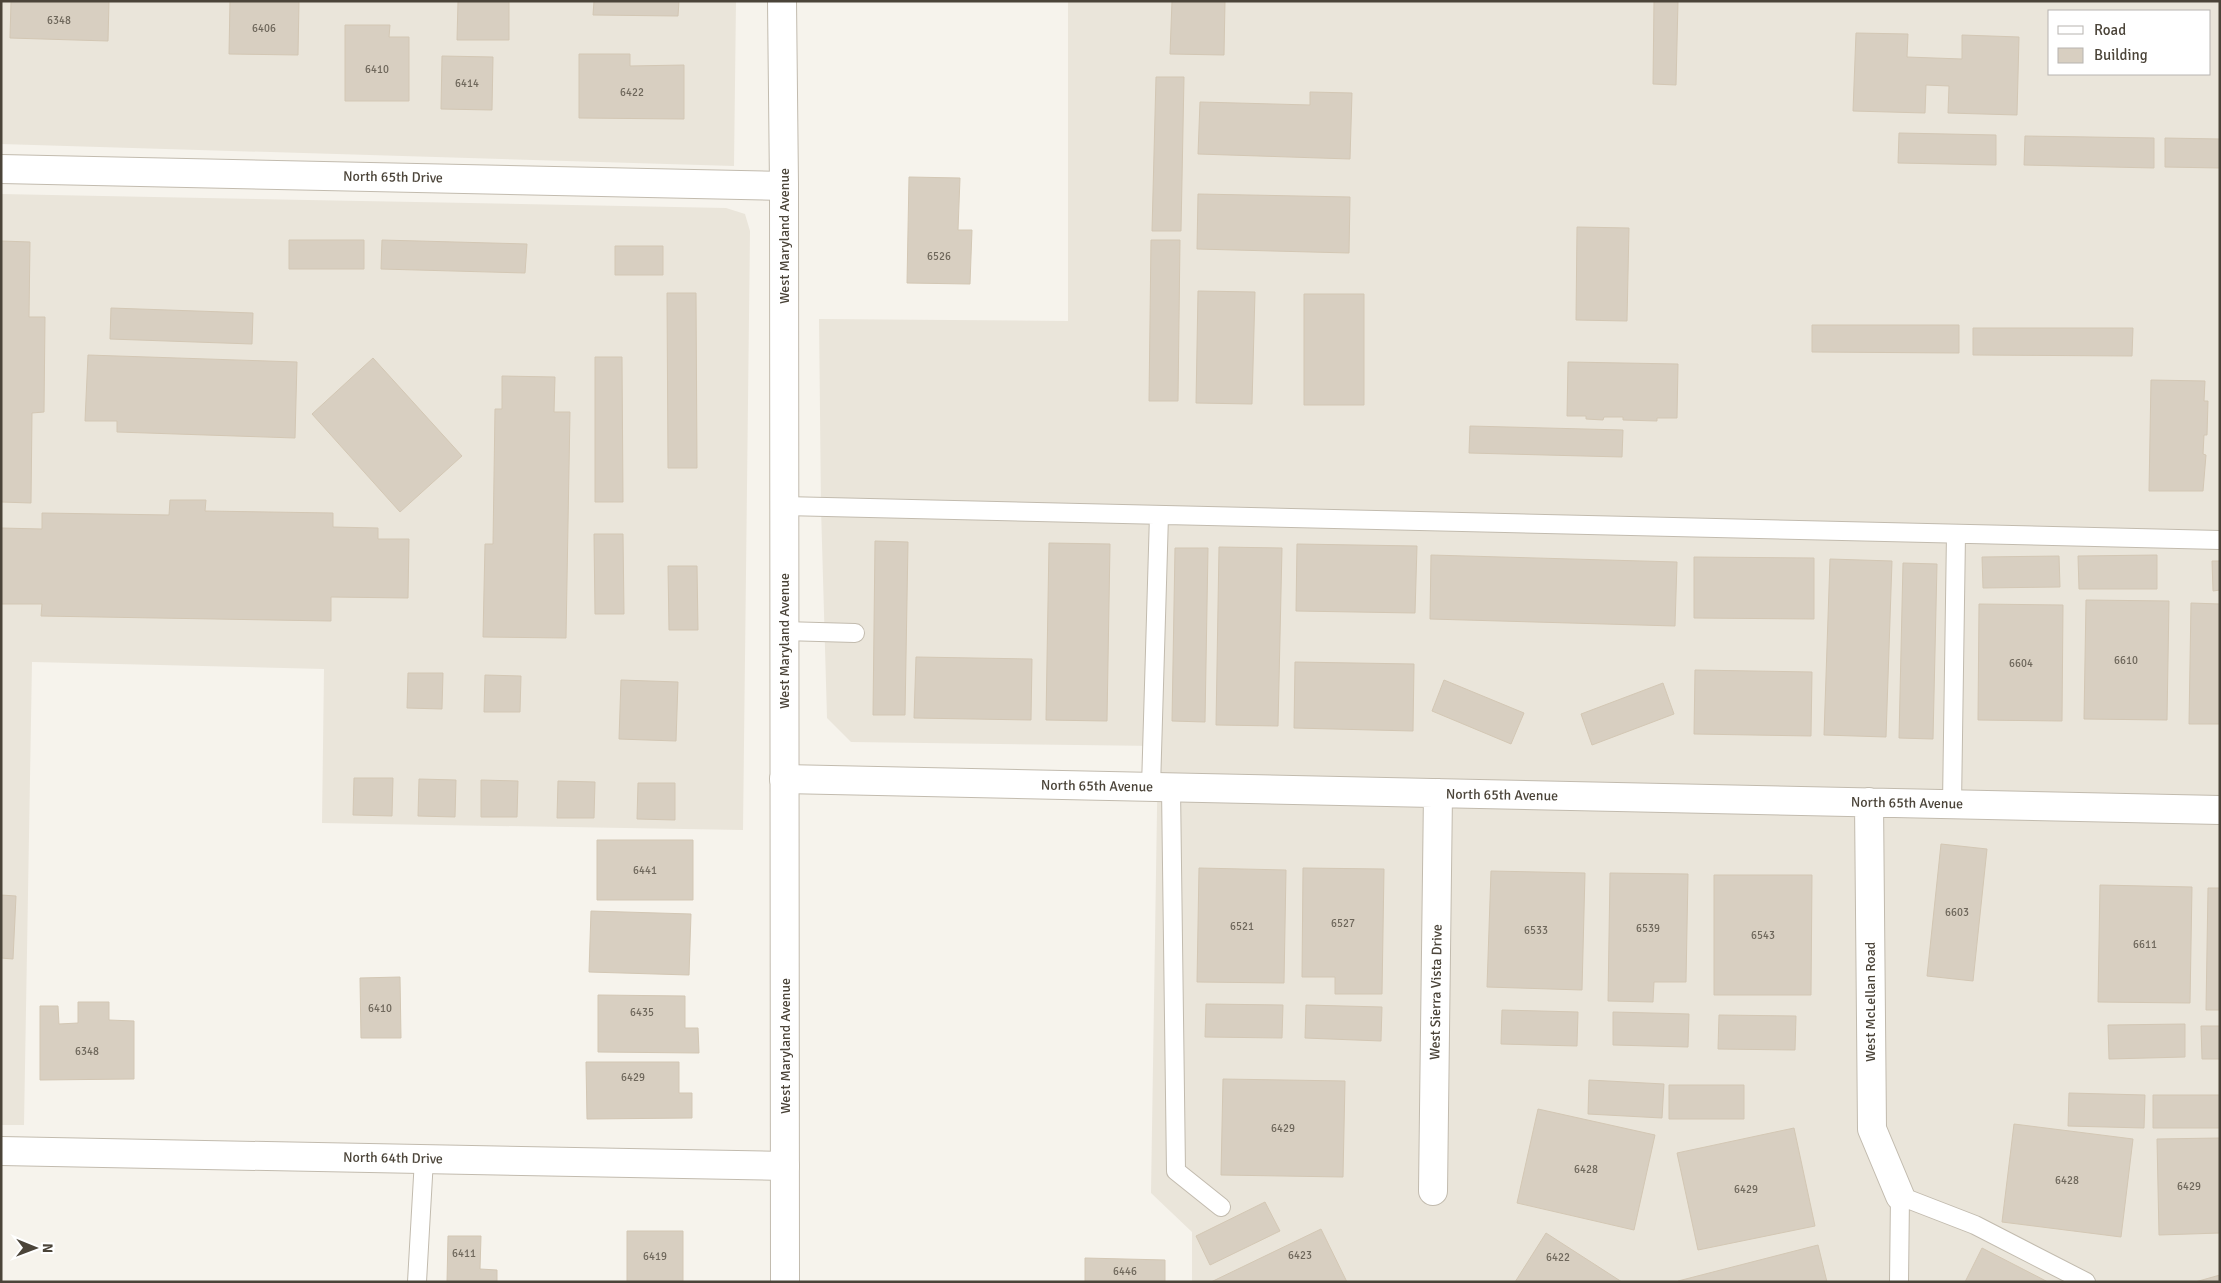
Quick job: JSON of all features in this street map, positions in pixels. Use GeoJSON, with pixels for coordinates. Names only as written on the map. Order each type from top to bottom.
{"type":"FeatureCollection","features":[{"type":"Feature","properties":{"kind":"street","name":"West Maryland Avenue"},"geometry":{"type":"LineString","coordinates":[[782,1],[784,186],[784,1282]]}},
{"type":"Feature","properties":{"kind":"street","name":"North 65th Drive"},"geometry":{"type":"LineString","coordinates":[[1,169],[784,186]]}},
{"type":"Feature","properties":{"kind":"street","name":"North 65th Avenue"},"geometry":{"type":"LineString","coordinates":[[784,780],[2220,810]]}},
{"type":"Feature","properties":{"kind":"street","name":"West Sierra Vista Drive"},"geometry":{"type":"LineString","coordinates":[[1433,1191],[1438,793]]}},
{"type":"Feature","properties":{"kind":"street","name":"West McLellan Road"},"geometry":{"type":"LineString","coordinates":[[1869,802],[1872,1129],[1900,1196]]}},
{"type":"Feature","properties":{"kind":"street","name":"North 64th Drive"},"geometry":{"type":"LineString","coordinates":[[1,1151],[785,1166]]}},
{"type":"Feature","properties":{"kind":"lane"},"geometry":{"type":"LineString","coordinates":[[784,506],[2220,540]]}},
{"type":"Feature","properties":{"kind":"lane"},"geometry":{"type":"LineString","coordinates":[[1159,515],[1161,787],[1176,1171],[1221,1207]]}},
{"type":"Feature","properties":{"kind":"lane"},"geometry":{"type":"LineString","coordinates":[[1952,804],[1956,534]]}},
{"type":"Feature","properties":{"kind":"lane"},"geometry":{"type":"LineString","coordinates":[[783,631],[855,633]]}},
{"type":"Feature","properties":{"kind":"lane"},"geometry":{"type":"LineString","coordinates":[[417,1282],[424,1159]]}},
{"type":"Feature","properties":{"kind":"lane"},"geometry":{"type":"LineString","coordinates":[[1899,1282],[1900,1196],[1975,1224],[2086,1282]]}},
{"type":"Feature","properties":{"kind":"shaded area"},"geometry":{"type":"Polygon","coordinates":[[[1,1],[736,1],[734,166],[1,144],[1,1]]]}},
{"type":"Feature","properties":{"kind":"shaded area"},"geometry":{"type":"Polygon","coordinates":[[[1068,1],[2220,1],[2220,1282],[1192,1282],[1192,1232],[1151,1193],[1158,746],[851,742],[827,718],[821,508],[819,319],[1068,321],[1068,1]]]}},
{"type":"Feature","properties":{"kind":"shaded area"},"geometry":{"type":"Polygon","coordinates":[[[1,194],[726,208],[745,214],[750,231],[743,830],[322,823],[324,669],[32,662],[24,1125],[1,1125],[1,194]]]}},
{"type":"Feature","properties":{"kind":"building"},"geometry":{"type":"Polygon","coordinates":[[[11,1],[109,1],[108,41],[10,38],[11,1]]]}},
{"type":"Feature","properties":{"kind":"building"},"geometry":{"type":"Polygon","coordinates":[[[230,1],[299,1],[298,55],[229,54],[230,1]]]}},
{"type":"Feature","properties":{"kind":"building"},"geometry":{"type":"Polygon","coordinates":[[[458,1],[509,1],[509,40],[457,40],[458,1]]]}},
{"type":"Feature","properties":{"kind":"building"},"geometry":{"type":"Polygon","coordinates":[[[594,1],[679,1],[678,16],[593,15],[594,1]]]}},
{"type":"Feature","properties":{"kind":"building"},"geometry":{"type":"Polygon","coordinates":[[[1172,1],[1225,1],[1224,55],[1170,54],[1172,1]]]}},
{"type":"Feature","properties":{"kind":"building"},"geometry":{"type":"Polygon","coordinates":[[[1654,1],[1678,1],[1676,85],[1653,84],[1654,1]]]}},
{"type":"Feature","properties":{"kind":"building"},"geometry":{"type":"Polygon","coordinates":[[[345,25],[390,25],[389,37],[409,37],[409,101],[345,101],[345,25]]]}},
{"type":"Feature","properties":{"kind":"building"},"geometry":{"type":"Polygon","coordinates":[[[1856,33],[1908,34],[1907,57],[1962,59],[1962,35],[2019,37],[2017,115],[1948,113],[1949,86],[1926,85],[1925,113],[1853,111],[1856,33]]]}},
{"type":"Feature","properties":{"kind":"building"},"geometry":{"type":"Polygon","coordinates":[[[579,54],[630,54],[630,66],[684,65],[684,119],[579,118],[579,54]]]}},
{"type":"Feature","properties":{"kind":"building"},"geometry":{"type":"Polygon","coordinates":[[[442,56],[493,57],[492,110],[441,109],[442,56]]]}},
{"type":"Feature","properties":{"kind":"building"},"geometry":{"type":"Polygon","coordinates":[[[1156,77],[1184,77],[1181,231],[1152,231],[1156,77]]]}},
{"type":"Feature","properties":{"kind":"building"},"geometry":{"type":"Polygon","coordinates":[[[1310,92],[1352,93],[1350,159],[1198,154],[1200,102],[1310,105],[1310,92]]]}},
{"type":"Feature","properties":{"kind":"building"},"geometry":{"type":"Polygon","coordinates":[[[1899,133],[1996,135],[1996,165],[1898,163],[1899,133]]]}},
{"type":"Feature","properties":{"kind":"building"},"geometry":{"type":"Polygon","coordinates":[[[2025,136],[2154,138],[2154,168],[2024,165],[2025,136]]]}},
{"type":"Feature","properties":{"kind":"building"},"geometry":{"type":"Polygon","coordinates":[[[2165,138],[2220,139],[2220,168],[2165,167],[2165,138]]]}},
{"type":"Feature","properties":{"kind":"building"},"geometry":{"type":"Polygon","coordinates":[[[909,177],[960,178],[958,230],[972,230],[970,284],[907,283],[909,177]]]}},
{"type":"Feature","properties":{"kind":"building"},"geometry":{"type":"Polygon","coordinates":[[[1198,194],[1350,197],[1349,253],[1197,249],[1198,194]]]}},
{"type":"Feature","properties":{"kind":"building"},"geometry":{"type":"Polygon","coordinates":[[[1577,227],[1629,228],[1627,321],[1576,320],[1577,227]]]}},
{"type":"Feature","properties":{"kind":"building"},"geometry":{"type":"Polygon","coordinates":[[[289,240],[364,240],[364,269],[289,269],[289,240]]]}},
{"type":"Feature","properties":{"kind":"building"},"geometry":{"type":"Polygon","coordinates":[[[382,240],[527,244],[525,273],[381,269],[382,240]]]}},
{"type":"Feature","properties":{"kind":"building"},"geometry":{"type":"Polygon","coordinates":[[[1151,240],[1180,240],[1178,401],[1149,401],[1151,240]]]}},
{"type":"Feature","properties":{"kind":"building"},"geometry":{"type":"Polygon","coordinates":[[[1,241],[30,242],[29,317],[45,317],[44,412],[32,413],[31,503],[1,502],[1,241]]]}},
{"type":"Feature","properties":{"kind":"building"},"geometry":{"type":"Polygon","coordinates":[[[615,246],[663,246],[663,275],[615,275],[615,246]]]}},
{"type":"Feature","properties":{"kind":"building"},"geometry":{"type":"Polygon","coordinates":[[[1198,291],[1255,292],[1252,404],[1196,403],[1198,291]]]}},
{"type":"Feature","properties":{"kind":"building"},"geometry":{"type":"Polygon","coordinates":[[[667,293],[696,293],[697,468],[668,468],[667,293]]]}},
{"type":"Feature","properties":{"kind":"building"},"geometry":{"type":"Polygon","coordinates":[[[1304,294],[1364,294],[1364,405],[1304,405],[1304,294]]]}},
{"type":"Feature","properties":{"kind":"building"},"geometry":{"type":"Polygon","coordinates":[[[111,308],[253,313],[252,344],[110,339],[111,308]]]}},
{"type":"Feature","properties":{"kind":"building"},"geometry":{"type":"Polygon","coordinates":[[[1812,325],[1959,325],[1959,353],[1812,352],[1812,325]]]}},
{"type":"Feature","properties":{"kind":"building"},"geometry":{"type":"Polygon","coordinates":[[[1973,328],[2133,328],[2132,356],[1973,355],[1973,328]]]}},
{"type":"Feature","properties":{"kind":"building"},"geometry":{"type":"Polygon","coordinates":[[[88,355],[297,362],[295,438],[117,432],[117,421],[85,421],[88,355]]]}},
{"type":"Feature","properties":{"kind":"building"},"geometry":{"type":"Polygon","coordinates":[[[595,357],[622,357],[623,502],[595,502],[595,357]]]}},
{"type":"Feature","properties":{"kind":"building"},"geometry":{"type":"Polygon","coordinates":[[[373,358],[462,456],[400,512],[312,414],[373,358]]]}},
{"type":"Feature","properties":{"kind":"building"},"geometry":{"type":"Polygon","coordinates":[[[1568,362],[1678,364],[1677,418],[1657,418],[1657,421],[1623,420],[1623,417],[1604,417],[1603,420],[1586,419],[1586,416],[1567,416],[1568,362]]]}},
{"type":"Feature","properties":{"kind":"building"},"geometry":{"type":"Polygon","coordinates":[[[502,376],[555,377],[554,412],[570,412],[566,638],[483,637],[485,544],[493,544],[495,409],[502,409],[502,376]]]}},
{"type":"Feature","properties":{"kind":"building"},"geometry":{"type":"Polygon","coordinates":[[[2151,380],[2205,381],[2204,401],[2208,401],[2207,435],[2204,435],[2203,454],[2206,455],[2203,491],[2149,491],[2151,380]]]}},
{"type":"Feature","properties":{"kind":"building"},"geometry":{"type":"Polygon","coordinates":[[[1470,426],[1623,430],[1622,457],[1469,453],[1470,426]]]}},
{"type":"Feature","properties":{"kind":"building"},"geometry":{"type":"Polygon","coordinates":[[[170,500],[206,500],[205,511],[333,513],[333,527],[378,528],[378,539],[409,539],[408,598],[331,597],[331,621],[41,616],[42,604],[1,604],[1,528],[42,529],[42,513],[169,515],[170,500]]]}},
{"type":"Feature","properties":{"kind":"building"},"geometry":{"type":"Polygon","coordinates":[[[594,534],[623,534],[624,614],[595,614],[594,534]]]}},
{"type":"Feature","properties":{"kind":"building"},"geometry":{"type":"Polygon","coordinates":[[[875,541],[908,542],[905,715],[873,715],[875,541]]]}},
{"type":"Feature","properties":{"kind":"building"},"geometry":{"type":"Polygon","coordinates":[[[1049,543],[1110,544],[1107,721],[1046,720],[1049,543]]]}},
{"type":"Feature","properties":{"kind":"building"},"geometry":{"type":"Polygon","coordinates":[[[1297,544],[1417,546],[1415,613],[1296,611],[1297,544]]]}},
{"type":"Feature","properties":{"kind":"building"},"geometry":{"type":"Polygon","coordinates":[[[1219,547],[1282,548],[1278,726],[1216,725],[1219,547]]]}},
{"type":"Feature","properties":{"kind":"building"},"geometry":{"type":"Polygon","coordinates":[[[1175,548],[1208,548],[1205,722],[1172,721],[1175,548]]]}},
{"type":"Feature","properties":{"kind":"building"},"geometry":{"type":"Polygon","coordinates":[[[1431,555],[1677,562],[1675,626],[1430,619],[1431,555]]]}},
{"type":"Feature","properties":{"kind":"building"},"geometry":{"type":"Polygon","coordinates":[[[2157,555],[2157,589],[2079,589],[2078,556],[2157,555]]]}},
{"type":"Feature","properties":{"kind":"building"},"geometry":{"type":"Polygon","coordinates":[[[2059,556],[2060,587],[1983,588],[1982,557],[2059,556]]]}},
{"type":"Feature","properties":{"kind":"building"},"geometry":{"type":"Polygon","coordinates":[[[1694,557],[1814,558],[1814,619],[1694,618],[1694,557]]]}},
{"type":"Feature","properties":{"kind":"building"},"geometry":{"type":"Polygon","coordinates":[[[1830,559],[1892,561],[1886,737],[1824,735],[1830,559]]]}},
{"type":"Feature","properties":{"kind":"building"},"geometry":{"type":"Polygon","coordinates":[[[2212,561],[2220,561],[2220,590],[2213,591],[2212,561]]]}},
{"type":"Feature","properties":{"kind":"building"},"geometry":{"type":"Polygon","coordinates":[[[1903,563],[1937,564],[1933,739],[1899,738],[1903,563]]]}},
{"type":"Feature","properties":{"kind":"building"},"geometry":{"type":"Polygon","coordinates":[[[668,566],[697,566],[698,630],[669,630],[668,566]]]}},
{"type":"Feature","properties":{"kind":"building"},"geometry":{"type":"Polygon","coordinates":[[[2086,600],[2169,601],[2167,720],[2084,719],[2086,600]]]}},
{"type":"Feature","properties":{"kind":"building"},"geometry":{"type":"Polygon","coordinates":[[[2191,603],[2220,604],[2220,724],[2189,724],[2191,603]]]}},
{"type":"Feature","properties":{"kind":"building"},"geometry":{"type":"Polygon","coordinates":[[[1979,604],[2063,605],[2062,721],[1978,720],[1979,604]]]}},
{"type":"Feature","properties":{"kind":"building"},"geometry":{"type":"Polygon","coordinates":[[[916,657],[1032,659],[1031,720],[914,718],[916,657]]]}},
{"type":"Feature","properties":{"kind":"building"},"geometry":{"type":"Polygon","coordinates":[[[1295,662],[1414,664],[1413,731],[1294,728],[1295,662]]]}},
{"type":"Feature","properties":{"kind":"building"},"geometry":{"type":"Polygon","coordinates":[[[1695,670],[1812,672],[1811,736],[1694,734],[1695,670]]]}},
{"type":"Feature","properties":{"kind":"building"},"geometry":{"type":"Polygon","coordinates":[[[408,673],[443,673],[442,709],[407,708],[408,673]]]}},
{"type":"Feature","properties":{"kind":"building"},"geometry":{"type":"Polygon","coordinates":[[[485,675],[521,676],[520,712],[484,712],[485,675]]]}},
{"type":"Feature","properties":{"kind":"building"},"geometry":{"type":"Polygon","coordinates":[[[621,680],[678,682],[676,741],[619,739],[621,680]]]}},
{"type":"Feature","properties":{"kind":"building"},"geometry":{"type":"Polygon","coordinates":[[[1444,680],[1524,713],[1511,744],[1432,711],[1444,680]]]}},
{"type":"Feature","properties":{"kind":"building"},"geometry":{"type":"Polygon","coordinates":[[[1663,683],[1674,714],[1592,745],[1581,714],[1663,683]]]}},
{"type":"Feature","properties":{"kind":"building"},"geometry":{"type":"Polygon","coordinates":[[[354,778],[393,778],[392,816],[353,815],[354,778]]]}},
{"type":"Feature","properties":{"kind":"building"},"geometry":{"type":"Polygon","coordinates":[[[419,779],[456,780],[455,817],[418,816],[419,779]]]}},
{"type":"Feature","properties":{"kind":"building"},"geometry":{"type":"Polygon","coordinates":[[[481,780],[518,781],[517,817],[481,817],[481,780]]]}},
{"type":"Feature","properties":{"kind":"building"},"geometry":{"type":"Polygon","coordinates":[[[558,781],[595,782],[594,818],[557,818],[558,781]]]}},
{"type":"Feature","properties":{"kind":"building"},"geometry":{"type":"Polygon","coordinates":[[[638,783],[675,783],[675,820],[637,819],[638,783]]]}},
{"type":"Feature","properties":{"kind":"building"},"geometry":{"type":"Polygon","coordinates":[[[597,840],[693,840],[693,900],[597,900],[597,840]]]}},
{"type":"Feature","properties":{"kind":"building"},"geometry":{"type":"Polygon","coordinates":[[[1941,844],[1987,849],[1973,981],[1927,976],[1941,844]]]}},
{"type":"Feature","properties":{"kind":"building"},"geometry":{"type":"Polygon","coordinates":[[[1199,868],[1286,870],[1284,983],[1197,982],[1199,868]]]}},
{"type":"Feature","properties":{"kind":"building"},"geometry":{"type":"Polygon","coordinates":[[[1303,868],[1384,869],[1382,994],[1335,994],[1335,977],[1302,977],[1303,868]]]}},
{"type":"Feature","properties":{"kind":"building"},"geometry":{"type":"Polygon","coordinates":[[[1491,871],[1585,873],[1582,990],[1487,987],[1491,871]]]}},
{"type":"Feature","properties":{"kind":"building"},"geometry":{"type":"Polygon","coordinates":[[[1610,873],[1688,874],[1686,982],[1654,982],[1653,1002],[1608,1001],[1610,873]]]}},
{"type":"Feature","properties":{"kind":"building"},"geometry":{"type":"Polygon","coordinates":[[[1714,875],[1812,875],[1811,995],[1714,995],[1714,875]]]}},
{"type":"Feature","properties":{"kind":"building"},"geometry":{"type":"Polygon","coordinates":[[[2100,885],[2192,887],[2190,1003],[2098,1002],[2100,885]]]}},
{"type":"Feature","properties":{"kind":"building"},"geometry":{"type":"Polygon","coordinates":[[[2208,888],[2220,888],[2220,1010],[2206,1010],[2208,888]]]}},
{"type":"Feature","properties":{"kind":"building"},"geometry":{"type":"Polygon","coordinates":[[[1,895],[16,896],[13,959],[1,958],[1,895]]]}},
{"type":"Feature","properties":{"kind":"building"},"geometry":{"type":"Polygon","coordinates":[[[591,911],[691,914],[689,975],[589,972],[591,911]]]}},
{"type":"Feature","properties":{"kind":"building"},"geometry":{"type":"Polygon","coordinates":[[[400,977],[401,1038],[361,1038],[360,978],[400,977]]]}},
{"type":"Feature","properties":{"kind":"building"},"geometry":{"type":"Polygon","coordinates":[[[598,995],[685,996],[685,1028],[698,1028],[699,1053],[598,1052],[598,995]]]}},
{"type":"Feature","properties":{"kind":"building"},"geometry":{"type":"Polygon","coordinates":[[[78,1002],[109,1002],[109,1020],[134,1021],[134,1079],[40,1080],[40,1006],[58,1006],[59,1024],[78,1023],[78,1002]]]}},
{"type":"Feature","properties":{"kind":"building"},"geometry":{"type":"Polygon","coordinates":[[[1206,1004],[1283,1005],[1282,1038],[1205,1037],[1206,1004]]]}},
{"type":"Feature","properties":{"kind":"building"},"geometry":{"type":"Polygon","coordinates":[[[1306,1005],[1382,1007],[1381,1041],[1305,1038],[1306,1005]]]}},
{"type":"Feature","properties":{"kind":"building"},"geometry":{"type":"Polygon","coordinates":[[[1502,1010],[1578,1012],[1577,1046],[1501,1044],[1502,1010]]]}},
{"type":"Feature","properties":{"kind":"building"},"geometry":{"type":"Polygon","coordinates":[[[1613,1012],[1689,1014],[1688,1047],[1613,1045],[1613,1012]]]}},
{"type":"Feature","properties":{"kind":"building"},"geometry":{"type":"Polygon","coordinates":[[[1719,1015],[1796,1016],[1795,1050],[1718,1049],[1719,1015]]]}},
{"type":"Feature","properties":{"kind":"building"},"geometry":{"type":"Polygon","coordinates":[[[2185,1024],[2185,1057],[2109,1059],[2108,1025],[2185,1024]]]}},
{"type":"Feature","properties":{"kind":"building"},"geometry":{"type":"Polygon","coordinates":[[[2201,1026],[2220,1026],[2220,1059],[2202,1059],[2201,1026]]]}},
{"type":"Feature","properties":{"kind":"building"},"geometry":{"type":"Polygon","coordinates":[[[586,1062],[679,1062],[679,1093],[692,1093],[692,1118],[587,1119],[586,1062]]]}},
{"type":"Feature","properties":{"kind":"building"},"geometry":{"type":"Polygon","coordinates":[[[1223,1079],[1345,1081],[1343,1177],[1221,1175],[1223,1079]]]}},
{"type":"Feature","properties":{"kind":"building"},"geometry":{"type":"Polygon","coordinates":[[[1589,1080],[1664,1084],[1662,1118],[1588,1114],[1589,1080]]]}},
{"type":"Feature","properties":{"kind":"building"},"geometry":{"type":"Polygon","coordinates":[[[1669,1085],[1744,1085],[1744,1119],[1669,1119],[1669,1085]]]}},
{"type":"Feature","properties":{"kind":"building"},"geometry":{"type":"Polygon","coordinates":[[[2069,1093],[2145,1095],[2144,1128],[2068,1126],[2069,1093]]]}},
{"type":"Feature","properties":{"kind":"building"},"geometry":{"type":"Polygon","coordinates":[[[2153,1095],[2220,1095],[2220,1128],[2153,1128],[2153,1095]]]}},
{"type":"Feature","properties":{"kind":"building"},"geometry":{"type":"Polygon","coordinates":[[[1538,1109],[1655,1135],[1634,1230],[1517,1203],[1538,1109]]]}},
{"type":"Feature","properties":{"kind":"building"},"geometry":{"type":"Polygon","coordinates":[[[2014,1124],[2133,1139],[2121,1237],[2002,1222],[2014,1124]]]}},
{"type":"Feature","properties":{"kind":"building"},"geometry":{"type":"Polygon","coordinates":[[[1794,1128],[1815,1226],[1698,1250],[1677,1153],[1794,1128]]]}},
{"type":"Feature","properties":{"kind":"building"},"geometry":{"type":"Polygon","coordinates":[[[2220,1138],[2220,1233],[2159,1235],[2157,1139],[2220,1138]]]}},
{"type":"Feature","properties":{"kind":"building"},"geometry":{"type":"Polygon","coordinates":[[[1265,1202],[1280,1231],[1210,1265],[1196,1236],[1265,1202]]]}},
{"type":"Feature","properties":{"kind":"building"},"geometry":{"type":"Polygon","coordinates":[[[1321,1229],[1347,1282],[1211,1282],[1321,1229]]]}},
{"type":"Feature","properties":{"kind":"building"},"geometry":{"type":"Polygon","coordinates":[[[627,1231],[683,1231],[683,1282],[627,1282],[627,1231]]]}},
{"type":"Feature","properties":{"kind":"building"},"geometry":{"type":"Polygon","coordinates":[[[1546,1233],[1622,1282],[1515,1282],[1546,1233]]]}},
{"type":"Feature","properties":{"kind":"building"},"geometry":{"type":"Polygon","coordinates":[[[448,1236],[481,1236],[480,1269],[497,1270],[497,1282],[447,1282],[448,1236]]]}},
{"type":"Feature","properties":{"kind":"building"},"geometry":{"type":"Polygon","coordinates":[[[1818,1245],[1827,1282],[1678,1282],[1678,1281],[1818,1245]]]}},
{"type":"Feature","properties":{"kind":"building"},"geometry":{"type":"Polygon","coordinates":[[[1982,1248],[2048,1282],[1965,1282],[1982,1248]]]}},
{"type":"Feature","properties":{"kind":"building"},"geometry":{"type":"Polygon","coordinates":[[[1085,1258],[1165,1260],[1165,1282],[1085,1282],[1085,1258]]]}},
{"type":"Feature","properties":{"kind":"building"},"geometry":{"type":"Polygon","coordinates":[[[2220,1275],[2220,1282],[2195,1282],[2220,1275]]]}}]}
